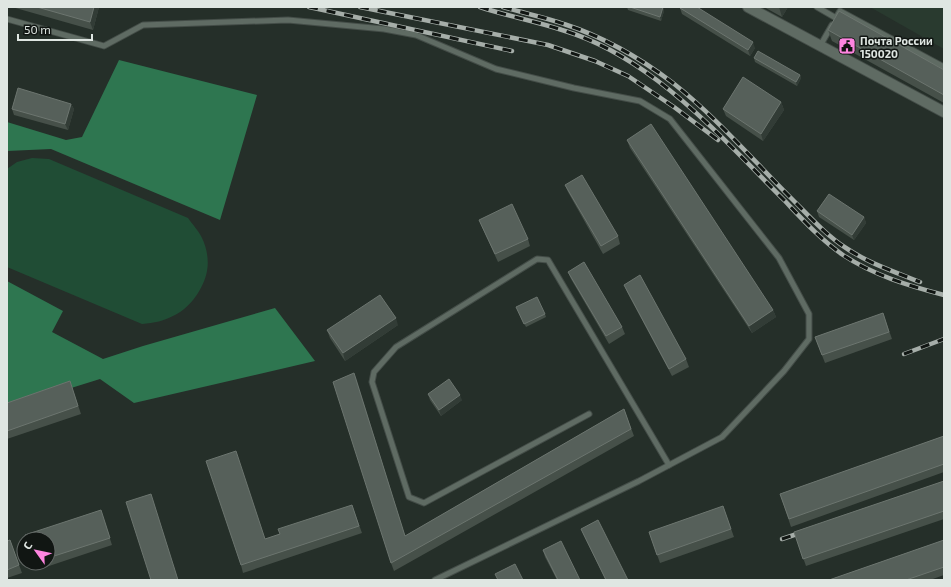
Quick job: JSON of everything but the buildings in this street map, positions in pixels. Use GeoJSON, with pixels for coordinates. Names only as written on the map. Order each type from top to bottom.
{"type":"FeatureCollection","features":[{"type":"Feature","properties":{"kind":"street"},"geometry":{"type":"LineString","coordinates":[[748,7],[944,112]]}},
{"type":"Feature","properties":{"kind":"lane"},"geometry":{"type":"LineString","coordinates":[[817,7],[836,18]]}},
{"type":"Feature","properties":{"kind":"lane"},"geometry":{"type":"LineString","coordinates":[[819,46],[840,11],[943,66]]}},
{"type":"Feature","properties":{"kind":"lane"},"geometry":{"type":"LineString","coordinates":[[7,19],[104,46],[143,25],[288,20],[384,29],[416,36],[496,69],[574,88],[640,101],[670,119],[779,258],[809,314],[809,338],[784,371],[722,437],[669,465],[435,580]]}},
{"type":"Feature","properties":{"kind":"lane"},"geometry":{"type":"LineString","coordinates":[[589,414],[424,503],[409,498],[372,382],[374,372],[396,347],[537,259],[548,260],[669,465]]}},
{"type":"Feature","properties":{"kind":"shaded area"},"geometry":{"type":"Polygon","coordinates":[[[870,7],[944,7],[944,49],[870,7]]]}},
{"type":"Feature","properties":{"kind":"green space"},"geometry":{"type":"Polygon","coordinates":[[[119,60],[257,95],[220,220],[51,149],[7,151],[7,122],[66,140],[82,137],[119,60]]]}},
{"type":"Feature","properties":{"kind":"green space"},"geometry":{"type":"Polygon","coordinates":[[[32,158],[49,159],[188,218],[204,242],[208,259],[207,271],[203,284],[196,297],[181,312],[171,317],[142,324],[7,267],[7,169],[17,162],[32,158]]]}},
{"type":"Feature","properties":{"kind":"green space"},"geometry":{"type":"Polygon","coordinates":[[[7,281],[63,311],[52,332],[103,359],[275,308],[315,361],[134,403],[100,379],[7,408],[7,281]]]}},
{"type":"Feature","properties":{"kind":"railway"},"geometry":{"type":"LineString","coordinates":[[309,7],[512,51]]}},
{"type":"Feature","properties":{"kind":"railway"},"geometry":{"type":"LineString","coordinates":[[360,7],[548,45],[595,61],[628,76],[674,107],[718,140]]}},
{"type":"Feature","properties":{"kind":"railway"},"geometry":{"type":"LineString","coordinates":[[480,7],[575,34],[612,51],[636,65],[658,81],[708,124],[812,230],[843,255],[879,274],[905,284],[944,295]]}},
{"type":"Feature","properties":{"kind":"railway"},"geometry":{"type":"LineString","coordinates":[[503,7],[549,19],[579,29],[621,49],[648,65],[673,83],[704,110],[811,219],[832,237],[846,248],[863,258],[920,282]]}},
{"type":"Feature","properties":{"kind":"railway"},"geometry":{"type":"LineString","coordinates":[[904,354],[944,339]]}},
{"type":"Feature","properties":{"kind":"railway"},"geometry":{"type":"LineString","coordinates":[[782,539],[806,531]]}},
{"type":"Feature","properties":{"kind":"place","name":"Почта России 150020"},"geometry":{"type":"Point","coordinates":[847,46]}}]}
